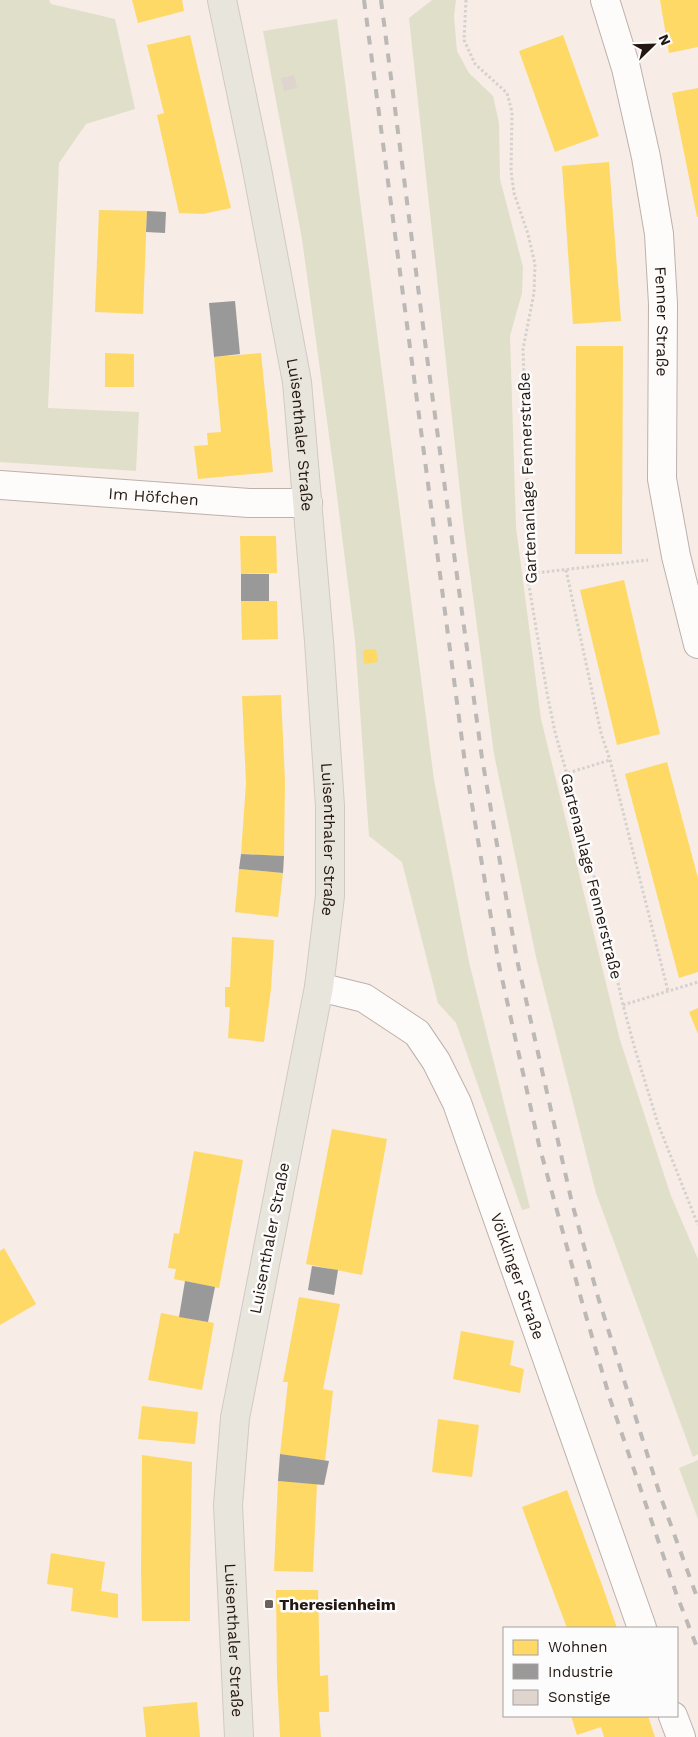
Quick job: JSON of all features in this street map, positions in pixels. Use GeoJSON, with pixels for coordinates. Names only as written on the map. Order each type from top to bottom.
{"type":"FeatureCollection","features":[{"type":"Feature","properties":{"kind":"main road","name":"Luisenthaler Straße"},"geometry":{"type":"LineString","coordinates":[[222,0],[256,164],[297,382],[319,641],[330,806],[330,896],[319,987],[235,1418],[228,1505],[239,1737]]}},
{"type":"Feature","properties":{"kind":"street","name":"Fenner Straße"},"geometry":{"type":"LineString","coordinates":[[605,0],[626,68],[646,157],[659,234],[663,304],[662,478],[676,556],[698,644]]}},
{"type":"Feature","properties":{"kind":"street","name":"Im Höfchen"},"geometry":{"type":"LineString","coordinates":[[0,485],[249,503],[308,502]]}},
{"type":"Feature","properties":{"kind":"street","name":"Völklinger Straße"},"geometry":{"type":"LineString","coordinates":[[319,987],[364,998],[416,1033],[436,1061],[457,1103],[642,1627]]}},
{"type":"Feature","properties":{"kind":"street"},"geometry":{"type":"LineString","coordinates":[[673,1717],[681,1737]]}},
{"type":"Feature","properties":{"kind":"path","name":"Gartenanlage Fennerstraße"},"geometry":{"type":"LineString","coordinates":[[466,0],[464,40],[475,64],[507,93],[512,112],[511,171],[514,193],[528,234],[535,264],[534,293],[522,350],[527,462],[527,574],[552,716],[587,845],[622,1005],[658,1124],[698,1226]]}},
{"type":"Feature","properties":{"kind":"path"},"geometry":{"type":"LineString","coordinates":[[527,574],[635,562]]}},
{"type":"Feature","properties":{"kind":"path"},"geometry":{"type":"LineString","coordinates":[[566,570],[601,733],[610,760],[668,991]]}},
{"type":"Feature","properties":{"kind":"path"},"geometry":{"type":"LineString","coordinates":[[568,773],[610,760]]}},
{"type":"Feature","properties":{"kind":"path"},"geometry":{"type":"LineString","coordinates":[[622,1005],[698,982]]}},
{"type":"Feature","properties":{"kind":"green space"},"geometry":{"type":"Polygon","coordinates":[[[0,0],[49,0],[51,4],[115,19],[135,109],[86,124],[59,163],[48,408],[139,412],[136,471],[0,462],[0,0]]]}},
{"type":"Feature","properties":{"kind":"green space"},"geometry":{"type":"Polygon","coordinates":[[[432,0],[456,0],[454,16],[457,51],[469,73],[493,96],[499,123],[500,179],[523,267],[522,293],[510,336],[516,527],[541,719],[620,1040],[671,1196],[698,1259],[698,1454],[693,1457],[596,1193],[536,957],[494,754],[464,529],[409,18],[432,0]]]}},
{"type":"Feature","properties":{"kind":"green space"},"geometry":{"type":"Polygon","coordinates":[[[337,19],[434,780],[469,962],[530,1208],[522,1210],[456,1023],[438,1003],[402,862],[369,836],[355,640],[334,472],[302,239],[263,31],[337,19]]]}},
{"type":"Feature","properties":{"kind":"green space"},"geometry":{"type":"Polygon","coordinates":[[[698,1460],[698,1519],[679,1468],[698,1460]]]}},
{"type":"Feature","properties":{"kind":"building: Wohnen"},"geometry":{"type":"Polygon","coordinates":[[[132,0],[182,0],[184,11],[138,23],[132,0]]]}},
{"type":"Feature","properties":{"kind":"building: Wohnen"},"geometry":{"type":"Polygon","coordinates":[[[660,0],[698,0],[698,47],[669,53],[660,0]]]}},
{"type":"Feature","properties":{"kind":"building: Wohnen"},"geometry":{"type":"Polygon","coordinates":[[[190,35],[231,208],[203,214],[179,213],[157,115],[164,113],[147,45],[190,35]]]}},
{"type":"Feature","properties":{"kind":"building: Wohnen"},"geometry":{"type":"Polygon","coordinates":[[[563,35],[599,136],[555,152],[519,51],[563,35]]]}},
{"type":"Feature","properties":{"kind":"building: Wohnen"},"geometry":{"type":"Polygon","coordinates":[[[698,88],[698,217],[697,217],[672,93],[698,88]]]}},
{"type":"Feature","properties":{"kind":"building: Wohnen"},"geometry":{"type":"Polygon","coordinates":[[[609,162],[621,321],[573,324],[562,166],[609,162]]]}},
{"type":"Feature","properties":{"kind":"building: Wohnen"},"geometry":{"type":"Polygon","coordinates":[[[99,210],[147,211],[143,314],[95,312],[99,210]]]}},
{"type":"Feature","properties":{"kind":"building: Wohnen"},"geometry":{"type":"Polygon","coordinates":[[[576,346],[623,346],[622,554],[575,554],[576,346]]]}},
{"type":"Feature","properties":{"kind":"building: Wohnen"},"geometry":{"type":"Polygon","coordinates":[[[105,353],[134,354],[134,387],[105,387],[105,353]]]}},
{"type":"Feature","properties":{"kind":"building: Wohnen"},"geometry":{"type":"Polygon","coordinates":[[[261,353],[273,472],[198,479],[194,446],[208,445],[207,433],[221,432],[214,357],[261,353]]]}},
{"type":"Feature","properties":{"kind":"building: Wohnen"},"geometry":{"type":"Polygon","coordinates":[[[240,536],[276,536],[277,573],[241,574],[240,536]]]}},
{"type":"Feature","properties":{"kind":"building: Wohnen"},"geometry":{"type":"Polygon","coordinates":[[[624,580],[660,734],[617,745],[580,590],[624,580]]]}},
{"type":"Feature","properties":{"kind":"building: Wohnen"},"geometry":{"type":"Polygon","coordinates":[[[241,601],[277,601],[278,639],[242,640],[241,601]]]}},
{"type":"Feature","properties":{"kind":"building: Wohnen"},"geometry":{"type":"Polygon","coordinates":[[[376,649],[378,662],[364,664],[363,650],[376,649]]]}},
{"type":"Feature","properties":{"kind":"building: Wohnen"},"geometry":{"type":"Polygon","coordinates":[[[281,695],[285,781],[284,856],[241,854],[246,783],[242,696],[281,695]]]}},
{"type":"Feature","properties":{"kind":"building: Wohnen"},"geometry":{"type":"Polygon","coordinates":[[[667,762],[698,878],[698,972],[679,978],[625,774],[667,762]]]}},
{"type":"Feature","properties":{"kind":"building: Wohnen"},"geometry":{"type":"Polygon","coordinates":[[[239,869],[283,873],[278,917],[235,912],[239,869]]]}},
{"type":"Feature","properties":{"kind":"building: Wohnen"},"geometry":{"type":"Polygon","coordinates":[[[232,937],[274,940],[271,989],[264,1042],[228,1038],[230,1007],[225,1007],[225,987],[230,987],[232,937]]]}},
{"type":"Feature","properties":{"kind":"building: Wohnen"},"geometry":{"type":"Polygon","coordinates":[[[698,1008],[698,1034],[689,1012],[698,1008]]]}},
{"type":"Feature","properties":{"kind":"building: Wohnen"},"geometry":{"type":"Polygon","coordinates":[[[332,1129],[387,1139],[362,1275],[306,1264],[332,1129]]]}},
{"type":"Feature","properties":{"kind":"building: Wohnen"},"geometry":{"type":"Polygon","coordinates":[[[194,1151],[243,1160],[219,1288],[174,1279],[176,1269],[168,1268],[174,1233],[179,1234],[194,1151]]]}},
{"type":"Feature","properties":{"kind":"building: Wohnen"},"geometry":{"type":"Polygon","coordinates":[[[4,1248],[36,1304],[0,1325],[0,1251],[4,1248]]]}},
{"type":"Feature","properties":{"kind":"building: Wohnen"},"geometry":{"type":"Polygon","coordinates":[[[299,1297],[340,1304],[323,1389],[333,1391],[325,1461],[280,1454],[288,1382],[283,1382],[299,1297]]]}},
{"type":"Feature","properties":{"kind":"building: Wohnen"},"geometry":{"type":"Polygon","coordinates":[[[161,1313],[214,1323],[202,1390],[148,1380],[161,1313]]]}},
{"type":"Feature","properties":{"kind":"building: Wohnen"},"geometry":{"type":"Polygon","coordinates":[[[461,1331],[514,1341],[510,1365],[524,1369],[520,1393],[453,1379],[461,1331]]]}},
{"type":"Feature","properties":{"kind":"building: Wohnen"},"geometry":{"type":"Polygon","coordinates":[[[142,1406],[198,1412],[195,1444],[138,1439],[142,1406]]]}},
{"type":"Feature","properties":{"kind":"building: Wohnen"},"geometry":{"type":"Polygon","coordinates":[[[438,1419],[479,1425],[472,1477],[432,1472],[438,1419]]]}},
{"type":"Feature","properties":{"kind":"building: Wohnen"},"geometry":{"type":"Polygon","coordinates":[[[142,1455],[192,1462],[190,1621],[142,1621],[142,1455]]]}},
{"type":"Feature","properties":{"kind":"building: Wohnen"},"geometry":{"type":"Polygon","coordinates":[[[278,1481],[317,1484],[313,1572],[274,1571],[278,1481]]]}},
{"type":"Feature","properties":{"kind":"building: Wohnen"},"geometry":{"type":"Polygon","coordinates":[[[567,1490],[617,1627],[567,1627],[522,1507],[567,1490]]]}},
{"type":"Feature","properties":{"kind":"building: Wohnen"},"geometry":{"type":"Polygon","coordinates":[[[51,1553],[105,1562],[101,1591],[118,1594],[118,1618],[71,1611],[73,1588],[47,1584],[51,1553]]]}},
{"type":"Feature","properties":{"kind":"building: Wohnen"},"geometry":{"type":"Polygon","coordinates":[[[276,1590],[318,1590],[320,1676],[328,1675],[329,1712],[319,1712],[321,1737],[280,1737],[276,1590]]]}},
{"type":"Feature","properties":{"kind":"building: Wohnen"},"geometry":{"type":"Polygon","coordinates":[[[197,1702],[200,1737],[146,1737],[143,1707],[197,1702]]]}},
{"type":"Feature","properties":{"kind":"building: Wohnen"},"geometry":{"type":"Polygon","coordinates":[[[571,1717],[648,1717],[655,1737],[604,1737],[601,1727],[577,1735],[571,1717]]]}},
{"type":"Feature","properties":{"kind":"building: Industrie"},"geometry":{"type":"Polygon","coordinates":[[[147,211],[166,212],[165,233],[146,232],[147,211]]]}},
{"type":"Feature","properties":{"kind":"building: Industrie"},"geometry":{"type":"Polygon","coordinates":[[[235,301],[240,354],[214,357],[209,303],[235,301]]]}},
{"type":"Feature","properties":{"kind":"building: Industrie"},"geometry":{"type":"Polygon","coordinates":[[[241,574],[269,574],[269,601],[241,601],[241,574]]]}},
{"type":"Feature","properties":{"kind":"building: Industrie"},"geometry":{"type":"Polygon","coordinates":[[[241,854],[284,856],[283,873],[239,869],[241,854]]]}},
{"type":"Feature","properties":{"kind":"building: Industrie"},"geometry":{"type":"Polygon","coordinates":[[[312,1266],[338,1270],[334,1295],[308,1290],[312,1266]]]}},
{"type":"Feature","properties":{"kind":"building: Industrie"},"geometry":{"type":"Polygon","coordinates":[[[185,1281],[215,1287],[208,1322],[179,1317],[185,1281]]]}},
{"type":"Feature","properties":{"kind":"building: Industrie"},"geometry":{"type":"Polygon","coordinates":[[[280,1454],[329,1461],[324,1485],[278,1481],[280,1454]]]}},
{"type":"Feature","properties":{"kind":"building: Sonstige"},"geometry":{"type":"Polygon","coordinates":[[[294,75],[297,88],[284,91],[281,78],[294,75]]]}},
{"type":"Feature","properties":{"kind":"railway"},"geometry":{"type":"LineString","coordinates":[[364,0],[465,763],[499,965],[539,1145],[610,1399],[676,1593],[698,1650]]}},
{"type":"Feature","properties":{"kind":"railway"},"geometry":{"type":"LineString","coordinates":[[381,0],[427,357],[482,758],[517,960],[572,1203],[598,1297],[660,1495],[698,1600]]}},
{"type":"Feature","properties":{"kind":"place","name":"Theresienheim"},"geometry":{"type":"Point","coordinates":[269,1604]}}]}
